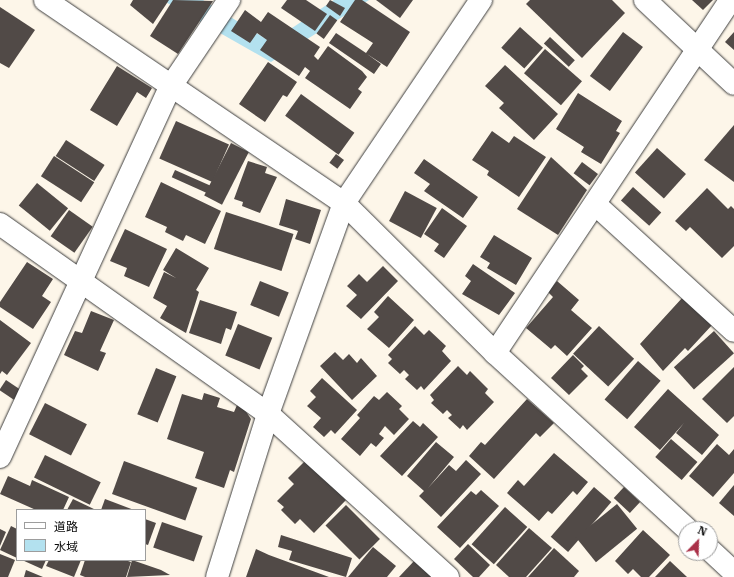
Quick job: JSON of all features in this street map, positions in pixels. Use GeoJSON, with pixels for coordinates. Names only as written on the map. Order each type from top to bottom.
{"type":"FeatureCollection","features":[{"type":"Feature","properties":{"kind":"street"},"geometry":{"type":"LineString","coordinates":[[45,0],[344,203],[495,353],[678,521]]}},
{"type":"Feature","properties":{"kind":"street"},"geometry":{"type":"LineString","coordinates":[[0,456],[83,281],[171,86],[229,0]]}},
{"type":"Feature","properties":{"kind":"street"},"geometry":{"type":"LineString","coordinates":[[216,577],[268,414],[344,203],[481,0]]}},
{"type":"Feature","properties":{"kind":"street"},"geometry":{"type":"LineString","coordinates":[[645,0],[734,84]]}},
{"type":"Feature","properties":{"kind":"street"},"geometry":{"type":"LineString","coordinates":[[495,353],[595,204],[695,48],[730,0]]}},
{"type":"Feature","properties":{"kind":"street"},"geometry":{"type":"LineString","coordinates":[[595,204],[734,331]]}},
{"type":"Feature","properties":{"kind":"street"},"geometry":{"type":"LineString","coordinates":[[0,224],[83,281],[268,414],[448,577]]}},
{"type":"Feature","properties":{"kind":"street"},"geometry":{"type":"LineString","coordinates":[[718,557],[734,572]]}},
{"type":"Feature","properties":{"kind":"water"},"geometry":{"type":"Polygon","coordinates":[[[162,0],[203,0],[271,42],[334,0],[369,0],[271,62],[162,0]]]}},
{"type":"Feature","properties":{"kind":"building"},"geometry":{"type":"Polygon","coordinates":[[[133,0],[169,0],[153,24],[130,5],[133,0]]]}},
{"type":"Feature","properties":{"kind":"building"},"geometry":{"type":"Polygon","coordinates":[[[173,0],[213,1],[178,54],[150,36],[173,0]]]}},
{"type":"Feature","properties":{"kind":"building"},"geometry":{"type":"Polygon","coordinates":[[[287,0],[306,0],[327,14],[315,31],[281,8],[287,0]]]}},
{"type":"Feature","properties":{"kind":"building"},"geometry":{"type":"Polygon","coordinates":[[[330,0],[345,8],[340,16],[326,6],[330,0]]]}},
{"type":"Feature","properties":{"kind":"building"},"geometry":{"type":"Polygon","coordinates":[[[355,0],[362,0],[410,32],[387,67],[367,54],[381,64],[374,74],[329,43],[336,33],[366,53],[373,43],[340,22],[355,0]]]}},
{"type":"Feature","properties":{"kind":"building"},"geometry":{"type":"Polygon","coordinates":[[[376,0],[413,0],[400,18],[376,0]]]}},
{"type":"Feature","properties":{"kind":"building"},"geometry":{"type":"Polygon","coordinates":[[[530,0],[612,0],[625,13],[582,58],[526,4],[530,0]]]}},
{"type":"Feature","properties":{"kind":"building"},"geometry":{"type":"Polygon","coordinates":[[[692,0],[713,0],[703,10],[692,0]]]}},
{"type":"Feature","properties":{"kind":"building"},"geometry":{"type":"Polygon","coordinates":[[[0,7],[35,30],[9,68],[0,63],[0,7]]]}},
{"type":"Feature","properties":{"kind":"building"},"geometry":{"type":"Polygon","coordinates":[[[245,10],[261,22],[268,12],[320,47],[314,56],[318,60],[328,46],[362,71],[367,77],[358,89],[362,92],[350,109],[305,78],[310,71],[305,67],[299,76],[260,50],[267,40],[257,33],[250,43],[231,31],[245,10]]]}},
{"type":"Feature","properties":{"kind":"building"},"geometry":{"type":"Polygon","coordinates":[[[330,15],[337,20],[324,39],[316,34],[330,15]]]}},
{"type":"Feature","properties":{"kind":"building"},"geometry":{"type":"Polygon","coordinates":[[[520,27],[543,48],[524,69],[501,48],[520,27]]]}},
{"type":"Feature","properties":{"kind":"building"},"geometry":{"type":"Polygon","coordinates":[[[623,32],[643,47],[610,91],[590,76],[623,32]]]}},
{"type":"Feature","properties":{"kind":"building"},"geometry":{"type":"Polygon","coordinates":[[[734,32],[734,50],[725,42],[734,32]]]}},
{"type":"Feature","properties":{"kind":"building"},"geometry":{"type":"Polygon","coordinates":[[[550,37],[575,60],[569,67],[544,44],[550,37]]]}},
{"type":"Feature","properties":{"kind":"building"},"geometry":{"type":"Polygon","coordinates":[[[545,49],[582,81],[561,105],[524,73],[545,49]]]}},
{"type":"Feature","properties":{"kind":"building"},"geometry":{"type":"Polygon","coordinates":[[[268,62],[297,82],[287,97],[283,95],[265,122],[239,104],[268,62]]]}},
{"type":"Feature","properties":{"kind":"building"},"geometry":{"type":"Polygon","coordinates":[[[505,65],[558,114],[534,140],[499,108],[504,103],[485,86],[505,65]]]}},
{"type":"Feature","properties":{"kind":"building"},"geometry":{"type":"Polygon","coordinates":[[[117,66],[152,88],[146,98],[137,92],[117,126],[90,110],[117,66]]]}},
{"type":"Feature","properties":{"kind":"building"},"geometry":{"type":"Polygon","coordinates":[[[578,93],[622,121],[616,131],[620,133],[601,164],[581,152],[584,147],[556,129],[578,93]]]}},
{"type":"Feature","properties":{"kind":"building"},"geometry":{"type":"Polygon","coordinates":[[[301,94],[354,133],[339,155],[285,116],[301,94]]]}},
{"type":"Feature","properties":{"kind":"building"},"geometry":{"type":"Polygon","coordinates":[[[176,121],[229,145],[212,182],[159,158],[176,121]]]}},
{"type":"Feature","properties":{"kind":"building"},"geometry":{"type":"Polygon","coordinates":[[[734,125],[734,182],[704,160],[734,125]]]}},
{"type":"Feature","properties":{"kind":"building"},"geometry":{"type":"Polygon","coordinates":[[[492,131],[509,143],[514,136],[546,157],[519,197],[487,175],[489,171],[472,160],[492,131]]]}},
{"type":"Feature","properties":{"kind":"building"},"geometry":{"type":"Polygon","coordinates":[[[66,140],[105,165],[94,181],[56,156],[66,140]]]}},
{"type":"Feature","properties":{"kind":"building"},"geometry":{"type":"Polygon","coordinates":[[[231,143],[249,152],[222,205],[204,196],[231,143]]]}},
{"type":"Feature","properties":{"kind":"building"},"geometry":{"type":"Polygon","coordinates":[[[657,148],[686,174],[664,199],[635,173],[657,148]]]}},
{"type":"Feature","properties":{"kind":"building"},"geometry":{"type":"Polygon","coordinates":[[[336,154],[344,160],[337,169],[329,163],[336,154]]]}},
{"type":"Feature","properties":{"kind":"building"},"geometry":{"type":"Polygon","coordinates":[[[54,156],[94,182],[81,202],[41,176],[54,156]]]}},
{"type":"Feature","properties":{"kind":"building"},"geometry":{"type":"Polygon","coordinates":[[[551,157],[587,190],[558,235],[517,209],[551,157]]]}},
{"type":"Feature","properties":{"kind":"building"},"geometry":{"type":"Polygon","coordinates":[[[424,159],[478,197],[463,218],[424,191],[430,184],[414,173],[424,159]]]}},
{"type":"Feature","properties":{"kind":"building"},"geometry":{"type":"Polygon","coordinates":[[[248,161],[267,167],[265,173],[277,177],[260,213],[242,206],[243,202],[234,199],[248,161]]]}},
{"type":"Feature","properties":{"kind":"building"},"geometry":{"type":"Polygon","coordinates":[[[582,162],[598,174],[590,185],[574,173],[582,162]]]}},
{"type":"Feature","properties":{"kind":"building"},"geometry":{"type":"Polygon","coordinates":[[[175,170],[211,186],[207,193],[172,177],[175,170]]]}},
{"type":"Feature","properties":{"kind":"building"},"geometry":{"type":"Polygon","coordinates":[[[161,182],[221,211],[205,244],[186,235],[183,241],[165,232],[167,227],[145,217],[161,182]]]}},
{"type":"Feature","properties":{"kind":"building"},"geometry":{"type":"Polygon","coordinates":[[[37,183],[68,208],[50,231],[19,206],[37,183]]]}},
{"type":"Feature","properties":{"kind":"building"},"geometry":{"type":"Polygon","coordinates":[[[633,187],[661,212],[649,226],[621,200],[633,187]]]}},
{"type":"Feature","properties":{"kind":"building"},"geometry":{"type":"Polygon","coordinates":[[[707,188],[728,209],[731,206],[734,209],[734,246],[722,258],[690,227],[686,231],[675,221],[707,188]]]}},
{"type":"Feature","properties":{"kind":"building"},"geometry":{"type":"Polygon","coordinates":[[[405,191],[437,208],[421,238],[389,221],[405,191]]]}},
{"type":"Feature","properties":{"kind":"building"},"geometry":{"type":"Polygon","coordinates":[[[286,199],[321,210],[310,244],[295,239],[298,231],[279,225],[286,199]]]}},
{"type":"Feature","properties":{"kind":"building"},"geometry":{"type":"Polygon","coordinates":[[[442,208],[467,226],[444,258],[434,251],[439,244],[424,234],[442,208]]]}},
{"type":"Feature","properties":{"kind":"building"},"geometry":{"type":"Polygon","coordinates":[[[69,210],[93,227],[74,253],[51,236],[69,210]]]}},
{"type":"Feature","properties":{"kind":"building"},"geometry":{"type":"Polygon","coordinates":[[[226,212],[294,234],[281,271],[214,249],[226,212]]]}},
{"type":"Feature","properties":{"kind":"building"},"geometry":{"type":"Polygon","coordinates":[[[125,229],[167,249],[149,287],[124,276],[127,268],[110,261],[125,229]]]}},
{"type":"Feature","properties":{"kind":"building"},"geometry":{"type":"Polygon","coordinates":[[[494,235],[532,258],[516,285],[487,268],[490,263],[480,257],[494,235]]]}},
{"type":"Feature","properties":{"kind":"building"},"geometry":{"type":"Polygon","coordinates":[[[176,248],[209,268],[196,290],[199,292],[186,333],[160,318],[167,306],[153,298],[164,272],[176,278],[163,270],[176,248]]]}},
{"type":"Feature","properties":{"kind":"building"},"geometry":{"type":"Polygon","coordinates":[[[27,262],[53,279],[42,296],[51,302],[33,329],[0,307],[0,302],[27,262]]]}},
{"type":"Feature","properties":{"kind":"building"},"geometry":{"type":"Polygon","coordinates":[[[473,264],[515,293],[499,315],[462,294],[471,281],[465,276],[473,264]]]}},
{"type":"Feature","properties":{"kind":"building"},"geometry":{"type":"Polygon","coordinates":[[[383,266],[398,281],[361,319],[346,306],[357,295],[347,286],[359,274],[367,282],[383,266]]]}},
{"type":"Feature","properties":{"kind":"building"},"geometry":{"type":"Polygon","coordinates":[[[260,281],[289,293],[279,317],[250,305],[260,281]]]}},
{"type":"Feature","properties":{"kind":"building"},"geometry":{"type":"Polygon","coordinates":[[[557,281],[579,300],[571,310],[592,328],[567,356],[555,345],[551,349],[526,328],[553,297],[548,292],[557,281]]]}},
{"type":"Feature","properties":{"kind":"building"},"geometry":{"type":"Polygon","coordinates":[[[388,296],[414,320],[389,348],[367,329],[379,317],[374,312],[388,296]]]}},
{"type":"Feature","properties":{"kind":"building"},"geometry":{"type":"Polygon","coordinates":[[[683,297],[713,324],[688,351],[685,348],[663,371],[640,344],[683,297]]]}},
{"type":"Feature","properties":{"kind":"building"},"geometry":{"type":"Polygon","coordinates":[[[200,300],[237,312],[231,330],[226,328],[221,344],[189,333],[200,300]]]}},
{"type":"Feature","properties":{"kind":"building"},"geometry":{"type":"Polygon","coordinates":[[[91,311],[114,320],[100,351],[106,353],[98,371],[64,355],[75,331],[82,333],[91,311]]]}},
{"type":"Feature","properties":{"kind":"building"},"geometry":{"type":"Polygon","coordinates":[[[0,320],[31,343],[7,375],[2,371],[0,374],[0,320]]]}},
{"type":"Feature","properties":{"kind":"building"},"geometry":{"type":"Polygon","coordinates":[[[238,324],[272,338],[260,369],[225,356],[238,324]]]}},
{"type":"Feature","properties":{"kind":"building"},"geometry":{"type":"Polygon","coordinates":[[[415,326],[424,335],[429,330],[446,346],[442,351],[451,361],[424,390],[421,386],[417,390],[405,379],[409,375],[404,370],[400,374],[388,363],[392,359],[388,355],[415,326]]]}},
{"type":"Feature","properties":{"kind":"building"},"geometry":{"type":"Polygon","coordinates":[[[599,326],[634,359],[608,387],[573,354],[599,326]]]}},
{"type":"Feature","properties":{"kind":"building"},"geometry":{"type":"Polygon","coordinates":[[[714,331],[734,353],[694,389],[674,367],[714,331]]]}},
{"type":"Feature","properties":{"kind":"building"},"geometry":{"type":"Polygon","coordinates":[[[335,352],[343,360],[349,354],[357,363],[361,358],[377,376],[352,400],[320,366],[335,352]]]}},
{"type":"Feature","properties":{"kind":"building"},"geometry":{"type":"Polygon","coordinates":[[[573,355],[584,366],[581,369],[588,376],[569,395],[551,378],[573,355]]]}},
{"type":"Feature","properties":{"kind":"building"},"geometry":{"type":"Polygon","coordinates":[[[638,361],[661,381],[627,419],[605,399],[638,361]]]}},
{"type":"Feature","properties":{"kind":"building"},"geometry":{"type":"Polygon","coordinates":[[[458,366],[467,375],[470,371],[488,389],[485,393],[494,402],[467,430],[463,425],[460,429],[448,418],[452,415],[447,410],[443,414],[431,403],[434,400],[430,395],[458,366]]]}},
{"type":"Feature","properties":{"kind":"building"},"geometry":{"type":"Polygon","coordinates":[[[734,367],[734,416],[727,423],[702,399],[734,367]]]}},
{"type":"Feature","properties":{"kind":"building"},"geometry":{"type":"Polygon","coordinates":[[[156,368],[176,376],[158,423],[137,414],[156,368]]]}},
{"type":"Feature","properties":{"kind":"building"},"geometry":{"type":"Polygon","coordinates":[[[322,378],[357,410],[335,434],[331,430],[324,437],[313,427],[321,418],[307,406],[316,397],[310,391],[322,378]]]}},
{"type":"Feature","properties":{"kind":"building"},"geometry":{"type":"Polygon","coordinates":[[[6,380],[21,390],[14,400],[0,390],[6,380]]]}},
{"type":"Feature","properties":{"kind":"building"},"geometry":{"type":"Polygon","coordinates":[[[668,389],[719,435],[702,455],[676,433],[684,423],[660,450],[634,427],[668,389]]]}},
{"type":"Feature","properties":{"kind":"building"},"geometry":{"type":"Polygon","coordinates":[[[387,392],[402,406],[399,409],[409,419],[394,435],[385,426],[379,434],[384,438],[376,447],[371,443],[360,456],[341,439],[360,418],[357,415],[374,396],[379,400],[387,392]]]}},
{"type":"Feature","properties":{"kind":"building"},"geometry":{"type":"Polygon","coordinates":[[[204,393],[220,398],[217,407],[234,412],[237,405],[243,407],[251,419],[234,472],[230,470],[224,488],[195,478],[204,452],[167,439],[182,394],[202,400],[204,393]]]}},
{"type":"Feature","properties":{"kind":"building"},"geometry":{"type":"Polygon","coordinates":[[[527,399],[554,423],[540,437],[536,433],[494,479],[469,456],[481,442],[485,445],[527,399]]]}},
{"type":"Feature","properties":{"kind":"building"},"geometry":{"type":"Polygon","coordinates":[[[45,403],[87,424],[71,456],[29,434],[45,403]]]}},
{"type":"Feature","properties":{"kind":"building"},"geometry":{"type":"Polygon","coordinates":[[[413,421],[420,427],[423,423],[438,437],[402,476],[380,456],[413,421]]]}},
{"type":"Feature","properties":{"kind":"building"},"geometry":{"type":"Polygon","coordinates":[[[671,439],[697,462],[682,480],[655,457],[671,439]]]}},
{"type":"Feature","properties":{"kind":"building"},"geometry":{"type":"Polygon","coordinates":[[[436,442],[454,457],[428,488],[449,465],[456,471],[466,460],[481,474],[441,517],[419,496],[424,491],[407,476],[436,442]]]}},
{"type":"Feature","properties":{"kind":"building"},"geometry":{"type":"Polygon","coordinates":[[[717,444],[729,455],[734,449],[734,473],[713,497],[689,476],[717,444]]]}},
{"type":"Feature","properties":{"kind":"building"},"geometry":{"type":"Polygon","coordinates":[[[554,453],[588,482],[577,495],[573,491],[552,514],[548,511],[539,521],[507,493],[518,480],[524,486],[554,453]]]}},
{"type":"Feature","properties":{"kind":"building"},"geometry":{"type":"Polygon","coordinates":[[[45,455],[101,482],[90,505],[34,477],[45,455]]]}},
{"type":"Feature","properties":{"kind":"building"},"geometry":{"type":"Polygon","coordinates":[[[306,460],[346,500],[314,533],[300,519],[295,524],[281,510],[284,507],[277,501],[294,484],[288,478],[306,460]]]}},
{"type":"Feature","properties":{"kind":"building"},"geometry":{"type":"Polygon","coordinates":[[[124,461],[197,488],[185,521],[112,494],[124,461]]]}},
{"type":"Feature","properties":{"kind":"building"},"geometry":{"type":"Polygon","coordinates":[[[8,476],[30,486],[32,480],[69,497],[63,509],[34,509],[0,494],[8,476]]]}},
{"type":"Feature","properties":{"kind":"building"},"geometry":{"type":"Polygon","coordinates":[[[734,485],[734,516],[719,503],[734,485]]]}},
{"type":"Feature","properties":{"kind":"building"},"geometry":{"type":"Polygon","coordinates":[[[594,487],[611,502],[568,552],[551,537],[594,487]]]}},
{"type":"Feature","properties":{"kind":"building"},"geometry":{"type":"Polygon","coordinates":[[[624,487],[640,502],[630,513],[614,498],[624,487]]]}},
{"type":"Feature","properties":{"kind":"building"},"geometry":{"type":"Polygon","coordinates":[[[481,490],[499,506],[460,548],[437,527],[471,491],[476,495],[481,490]]]}},
{"type":"Feature","properties":{"kind":"building"},"geometry":{"type":"Polygon","coordinates":[[[73,499],[94,509],[68,509],[73,499]]]}},
{"type":"Feature","properties":{"kind":"building"},"geometry":{"type":"Polygon","coordinates":[[[105,499],[131,509],[101,509],[105,499]]]}},
{"type":"Feature","properties":{"kind":"building"},"geometry":{"type":"Polygon","coordinates":[[[617,504],[637,529],[596,562],[576,537],[617,504]]]}},
{"type":"Feature","properties":{"kind":"building"},"geometry":{"type":"Polygon","coordinates":[[[346,505],[380,539],[359,559],[325,526],[346,505]]]}},
{"type":"Feature","properties":{"kind":"building"},"geometry":{"type":"Polygon","coordinates":[[[505,507],[527,527],[494,564],[472,544],[505,507]]]}},
{"type":"Feature","properties":{"kind":"building"},"geometry":{"type":"Polygon","coordinates":[[[146,519],[156,523],[148,545],[146,544],[146,519]]]}},
{"type":"Feature","properties":{"kind":"building"},"geometry":{"type":"Polygon","coordinates":[[[162,522],[203,536],[194,562],[153,548],[162,522]]]}},
{"type":"Feature","properties":{"kind":"building"},"geometry":{"type":"Polygon","coordinates":[[[11,526],[16,528],[16,558],[0,550],[11,526]]]}},
{"type":"Feature","properties":{"kind":"building"},"geometry":{"type":"Polygon","coordinates":[[[529,528],[552,548],[526,577],[509,577],[496,565],[529,528]]]}},
{"type":"Feature","properties":{"kind":"building"},"geometry":{"type":"Polygon","coordinates":[[[0,529],[6,532],[0,546],[0,529]]]}},
{"type":"Feature","properties":{"kind":"building"},"geometry":{"type":"Polygon","coordinates":[[[643,530],[670,555],[649,577],[641,577],[633,569],[628,574],[615,561],[643,530]]]}},
{"type":"Feature","properties":{"kind":"building"},"geometry":{"type":"Polygon","coordinates":[[[281,535],[352,558],[346,577],[289,560],[292,551],[278,547],[281,535]]]}},
{"type":"Feature","properties":{"kind":"building"},"geometry":{"type":"Polygon","coordinates":[[[468,544],[490,565],[479,577],[473,577],[454,559],[468,544]]]}},
{"type":"Feature","properties":{"kind":"building"},"geometry":{"type":"Polygon","coordinates":[[[373,547],[396,566],[387,577],[348,577],[373,547]]]}},
{"type":"Feature","properties":{"kind":"building"},"geometry":{"type":"Polygon","coordinates":[[[554,548],[579,571],[574,577],[528,577],[554,548]]]}},
{"type":"Feature","properties":{"kind":"building"},"geometry":{"type":"Polygon","coordinates":[[[256,549],[269,555],[329,577],[246,577],[256,549]]]}},
{"type":"Feature","properties":{"kind":"building"},"geometry":{"type":"Polygon","coordinates":[[[0,554],[15,560],[8,577],[0,577],[0,554]]]}},
{"type":"Feature","properties":{"kind":"building"},"geometry":{"type":"Polygon","coordinates":[[[415,560],[434,577],[399,577],[415,560]]]}},
{"type":"Feature","properties":{"kind":"building"},"geometry":{"type":"Polygon","coordinates":[[[24,561],[46,561],[42,569],[24,561]]]}},
{"type":"Feature","properties":{"kind":"building"},"geometry":{"type":"Polygon","coordinates":[[[48,561],[81,561],[74,577],[46,566],[48,561]]]}},
{"type":"Feature","properties":{"kind":"building"},"geometry":{"type":"Polygon","coordinates":[[[85,561],[131,562],[126,577],[85,577],[80,575],[85,561]]]}},
{"type":"Feature","properties":{"kind":"building"},"geometry":{"type":"Polygon","coordinates":[[[132,561],[161,570],[170,575],[127,577],[132,561]]]}},
{"type":"Feature","properties":{"kind":"building"},"geometry":{"type":"Polygon","coordinates":[[[670,561],[687,577],[655,577],[670,561]]]}},
{"type":"Feature","properties":{"kind":"building"},"geometry":{"type":"Polygon","coordinates":[[[26,570],[43,577],[24,577],[26,570]]]}}]}
